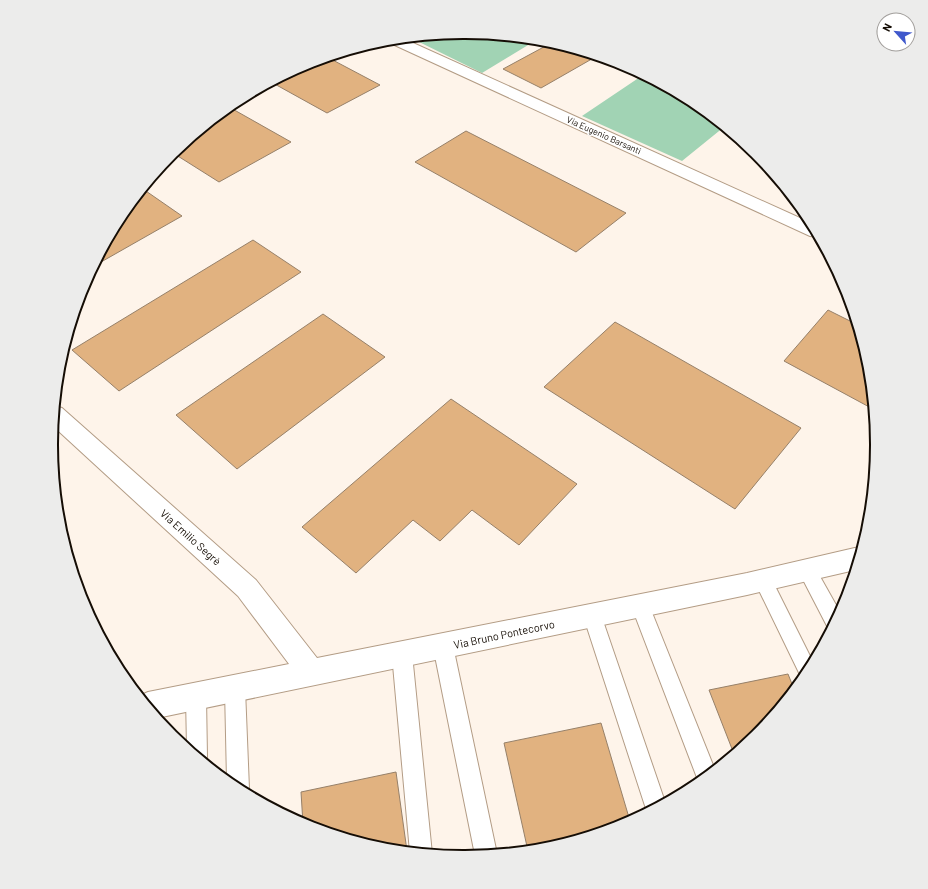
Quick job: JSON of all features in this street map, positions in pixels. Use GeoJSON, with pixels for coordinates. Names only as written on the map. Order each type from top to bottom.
{"type":"FeatureCollection","features":[{"type":"Feature","properties":{"kind":"street","name":"Via Eugenio Barsanti"},"geometry":{"type":"LineString","coordinates":[[403,44],[806,228]]}},
{"type":"Feature","properties":{"kind":"street","name":"Via Emilio Segrè"},"geometry":{"type":"LineString","coordinates":[[59,418],[247,588],[312,673]]}},
{"type":"Feature","properties":{"kind":"street","name":"Via Bruno Pontecorvo"},"geometry":{"type":"LineString","coordinates":[[153,705],[763,580],[853,559]]}},
{"type":"Feature","properties":{"kind":"lane"},"geometry":{"type":"LineString","coordinates":[[807,570],[832,616]]}},
{"type":"Feature","properties":{"kind":"lane"},"geometry":{"type":"LineString","coordinates":[[763,580],[804,665]]}},
{"type":"Feature","properties":{"kind":"lane"},"geometry":{"type":"LineString","coordinates":[[640,605],[705,770]]}},
{"type":"Feature","properties":{"kind":"lane"},"geometry":{"type":"LineString","coordinates":[[592,615],[654,802]]}},
{"type":"Feature","properties":{"kind":"lane"},"geometry":{"type":"LineString","coordinates":[[443,646],[485,849]]}},
{"type":"Feature","properties":{"kind":"lane"},"geometry":{"type":"LineString","coordinates":[[402,654],[420,848]]}},
{"type":"Feature","properties":{"kind":"lane"},"geometry":{"type":"LineString","coordinates":[[235,689],[238,781]]}},
{"type":"Feature","properties":{"kind":"lane"},"geometry":{"type":"LineString","coordinates":[[196,697],[197,749]]}},
{"type":"Feature","properties":{"kind":"green space"},"geometry":{"type":"Polygon","coordinates":[[[464,39],[517,42],[529,44],[482,73],[418,41],[464,39]]]}},
{"type":"Feature","properties":{"kind":"green space"},"geometry":{"type":"Polygon","coordinates":[[[638,79],[667,93],[689,107],[720,130],[682,161],[582,116],[638,79]]]}},
{"type":"Feature","properties":{"kind":"building"},"geometry":{"type":"Polygon","coordinates":[[[544,47],[590,60],[541,88],[503,69],[544,47]]]}},
{"type":"Feature","properties":{"kind":"building"},"geometry":{"type":"Polygon","coordinates":[[[334,61],[380,85],[327,113],[277,85],[309,70],[334,61]]]}},
{"type":"Feature","properties":{"kind":"building"},"geometry":{"type":"Polygon","coordinates":[[[235,110],[291,142],[219,182],[179,157],[217,123],[235,110]]]}},
{"type":"Feature","properties":{"kind":"building"},"geometry":{"type":"Polygon","coordinates":[[[466,131],[626,213],[576,252],[415,162],[466,131]]]}},
{"type":"Feature","properties":{"kind":"building"},"geometry":{"type":"Polygon","coordinates":[[[147,192],[182,216],[102,261],[127,219],[147,192]]]}},
{"type":"Feature","properties":{"kind":"building"},"geometry":{"type":"Polygon","coordinates":[[[253,240],[301,272],[119,391],[72,350],[253,240]]]}},
{"type":"Feature","properties":{"kind":"building"},"geometry":{"type":"Polygon","coordinates":[[[828,310],[850,321],[862,365],[868,406],[784,361],[828,310]]]}},
{"type":"Feature","properties":{"kind":"building"},"geometry":{"type":"Polygon","coordinates":[[[323,314],[385,357],[237,469],[176,415],[323,314]]]}},
{"type":"Feature","properties":{"kind":"building"},"geometry":{"type":"Polygon","coordinates":[[[615,322],[801,428],[735,509],[544,387],[615,322]]]}},
{"type":"Feature","properties":{"kind":"building"},"geometry":{"type":"Polygon","coordinates":[[[451,399],[577,484],[519,545],[472,510],[440,541],[413,520],[356,573],[302,527],[451,399]]]}},
{"type":"Feature","properties":{"kind":"building"},"geometry":{"type":"Polygon","coordinates":[[[788,674],[792,683],[769,712],[732,748],[709,690],[788,674]]]}},
{"type":"Feature","properties":{"kind":"building"},"geometry":{"type":"Polygon","coordinates":[[[601,723],[628,815],[569,836],[527,845],[504,743],[601,723]]]}},
{"type":"Feature","properties":{"kind":"building"},"geometry":{"type":"Polygon","coordinates":[[[396,772],[406,846],[359,836],[303,816],[301,792],[396,772]]]}}]}
